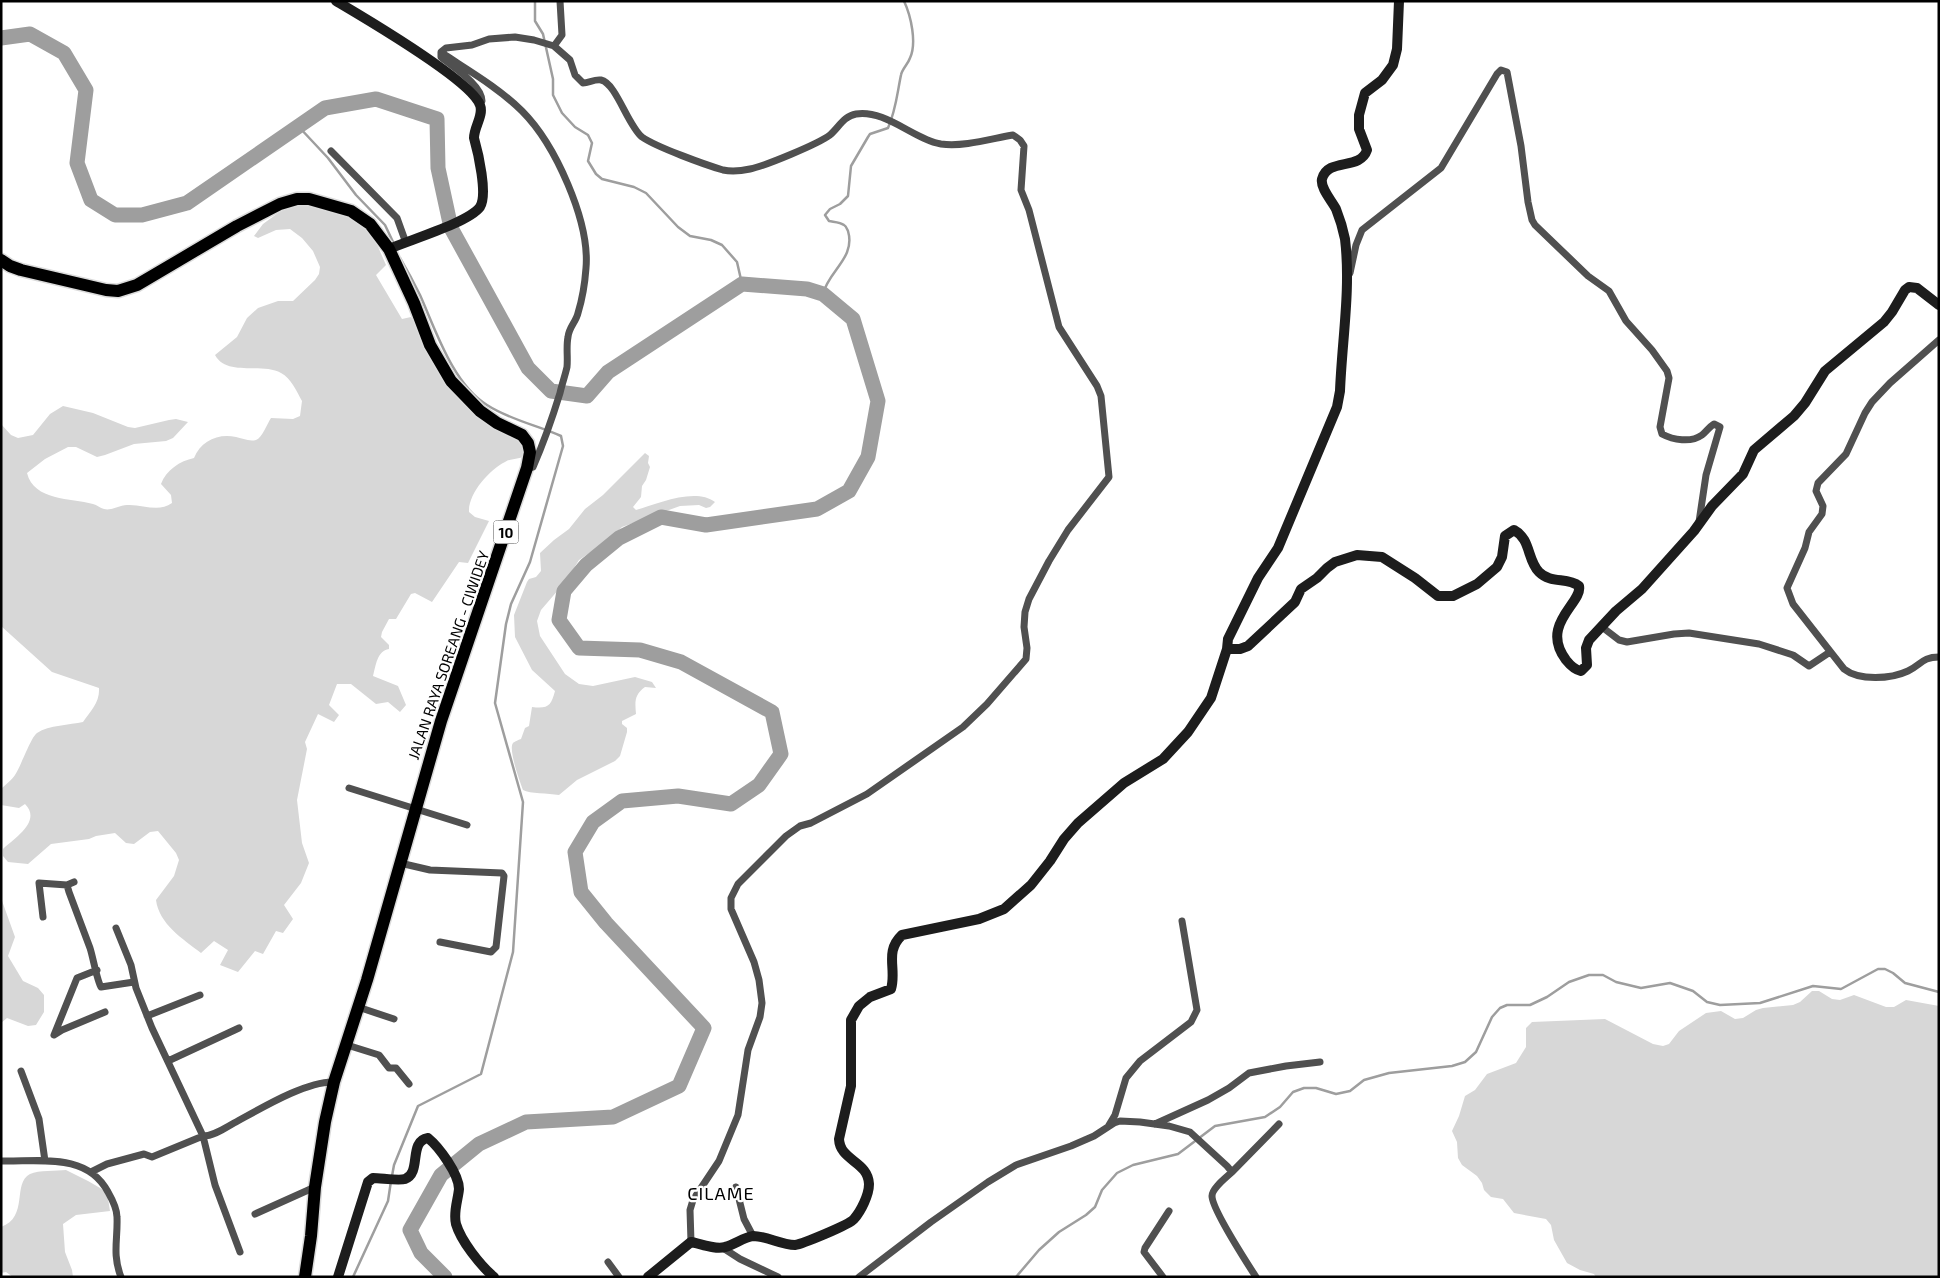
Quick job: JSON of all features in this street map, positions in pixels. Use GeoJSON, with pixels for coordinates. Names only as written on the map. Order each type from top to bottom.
{"type":"FeatureCollection","features":[{"type":"Feature","properties":{"kind":"highway","name":"JALAN RAYA SOREANG - CIWIDEY"},"geometry":{"type":"LineString","coordinates":[[1,260],[21,270],[106,290],[129,288],[237,226],[280,204],[297,199],[319,201],[351,211],[396,246],[430,345],[444,371],[466,398],[480,411],[497,423],[522,435],[528,442],[530,452],[527,468],[444,712],[358,1007],[334,1082],[314,1187],[311,1236],[305,1277]]}},
{"type":"Feature","properties":{"kind":"street"},"geometry":{"type":"LineString","coordinates":[[336,1],[424,56],[458,80],[480,103]]}},
{"type":"Feature","properties":{"kind":"street"},"geometry":{"type":"LineString","coordinates":[[554,46],[562,35],[560,1]]}},
{"type":"Feature","properties":{"kind":"street"},"geometry":{"type":"LineString","coordinates":[[723,1248],[753,1236],[795,1245],[849,1223],[854,1219],[864,1202],[869,1186],[868,1175],[862,1166],[839,1147],[839,1139],[851,1086],[851,1020],[859,1006],[870,997],[891,989],[893,950],[897,940],[902,935],[979,919],[1004,909],[1031,885],[1078,823],[1124,784],[1164,758],[1178,745],[1211,698],[1227,649],[1228,639],[1258,578],[1278,548],[1337,407],[1340,391],[1347,283],[1345,239],[1336,209],[1322,182],[1323,177],[1332,168],[1358,162],[1365,156],[1367,150],[1359,129],[1359,115],[1365,94],[1382,80],[1393,65],[1397,49],[1400,1]]}},
{"type":"Feature","properties":{"kind":"street"},"geometry":{"type":"LineString","coordinates":[[441,52],[446,48],[472,45],[489,39],[515,37],[554,46],[570,60],[575,75],[580,81],[585,83],[596,80],[605,81],[612,89],[634,129],[642,137],[651,143],[726,170],[752,169],[830,135],[850,116],[864,114],[890,122],[940,144],[958,145],[1013,135],[1022,143],[1024,149],[1021,190],[1029,210],[1059,327],[1097,386],[1101,396],[1109,477],[1068,530],[1049,561],[1030,599],[1025,612],[1026,659],[987,704],[963,727],[867,794],[811,823],[800,826],[786,836],[738,884],[731,898],[731,909],[754,962],[762,1003],[760,1017],[748,1050],[738,1115],[719,1161],[693,1200],[690,1210],[691,1242]]}},
{"type":"Feature","properties":{"kind":"street"},"geometry":{"type":"LineString","coordinates":[[331,151],[397,218],[396,246],[462,220],[480,207],[483,197],[474,132],[481,114],[480,103],[482,96],[474,85],[441,57],[441,52]]}},
{"type":"Feature","properties":{"kind":"street"},"geometry":{"type":"LineString","coordinates":[[441,52],[522,111],[546,144],[576,204],[586,248],[586,269],[578,314],[570,327],[566,368],[548,433],[533,467],[527,468]]}},
{"type":"Feature","properties":{"kind":"street"},"geometry":{"type":"LineString","coordinates":[[1347,283],[1362,230],[1441,168],[1497,74],[1501,70],[1507,72],[1532,220],[1538,229],[1588,276],[1609,291],[1626,321],[1652,350],[1667,371],[1669,378],[1660,427],[1662,434],[1679,440],[1692,439],[1701,436],[1714,424],[1720,427],[1706,475],[1699,524]]}},
{"type":"Feature","properties":{"kind":"street"},"geometry":{"type":"LineString","coordinates":[[1227,649],[1240,649],[1248,646],[1296,602],[1300,589],[1317,578],[1327,568],[1350,556],[1386,558],[1438,596],[1453,596],[1477,584],[1497,567],[1502,557],[1505,536],[1514,530],[1527,543],[1530,560],[1544,577],[1550,580],[1572,582],[1579,586],[1579,593],[1564,614],[1558,633],[1562,653],[1574,668],[1580,671],[1586,667],[1587,642],[1616,611],[1642,589],[1699,524],[1712,506],[1743,474],[1754,450],[1794,416],[1805,403],[1822,375],[1832,364],[1884,322],[1905,290],[1912,287],[1916,288],[1939,305]]}},
{"type":"Feature","properties":{"kind":"street"},"geometry":{"type":"LineString","coordinates":[[1939,340],[1890,383],[1872,402],[1846,454],[1820,480],[1816,487],[1823,506],[1822,514],[1809,532],[1805,548],[1787,588],[1794,604],[1830,652],[1847,671],[1863,676],[1890,677],[1908,671],[1927,657],[1939,657]]}},
{"type":"Feature","properties":{"kind":"street"},"geometry":{"type":"LineString","coordinates":[[1602,627],[1618,640],[1627,642],[1682,633],[1759,644],[1793,655],[1809,666],[1830,652]]}},
{"type":"Feature","properties":{"kind":"street"},"geometry":{"type":"LineString","coordinates":[[349,788],[467,825]]}},
{"type":"Feature","properties":{"kind":"street"},"geometry":{"type":"LineString","coordinates":[[400,863],[430,870],[502,872],[504,876],[501,912],[494,950],[491,952],[440,942]]}},
{"type":"Feature","properties":{"kind":"street"},"geometry":{"type":"LineString","coordinates":[[43,917],[39,883],[70,884],[97,970],[99,983],[101,986],[134,982]]}},
{"type":"Feature","properties":{"kind":"street"},"geometry":{"type":"LineString","coordinates":[[1107,1128],[1115,1115],[1126,1078],[1140,1061],[1186,1026],[1197,1010],[1182,921]]}},
{"type":"Feature","properties":{"kind":"street"},"geometry":{"type":"LineString","coordinates":[[116,928],[131,965],[134,982],[148,1016],[203,1136],[215,1185],[240,1252]]}},
{"type":"Feature","properties":{"kind":"street"},"geometry":{"type":"LineString","coordinates":[[97,970],[77,978],[54,1035],[105,1012]]}},
{"type":"Feature","properties":{"kind":"street"},"geometry":{"type":"LineString","coordinates":[[148,1016],[200,994]]}},
{"type":"Feature","properties":{"kind":"street"},"geometry":{"type":"LineString","coordinates":[[358,1007],[394,1019]]}},
{"type":"Feature","properties":{"kind":"street"},"geometry":{"type":"LineString","coordinates":[[168,1061],[238,1028]]}},
{"type":"Feature","properties":{"kind":"street"},"geometry":{"type":"LineString","coordinates":[[347,1044],[379,1055],[388,1068],[396,1068],[409,1084]]}},
{"type":"Feature","properties":{"kind":"street"},"geometry":{"type":"LineString","coordinates":[[1155,1124],[1208,1100],[1249,1074],[1286,1066],[1320,1062]]}},
{"type":"Feature","properties":{"kind":"street"},"geometry":{"type":"LineString","coordinates":[[21,1071],[39,1119],[45,1161]]}},
{"type":"Feature","properties":{"kind":"street"},"geometry":{"type":"LineString","coordinates":[[91,1172],[107,1164],[144,1154],[152,1157],[203,1136],[208,1136],[294,1093],[315,1085],[334,1082]]}},
{"type":"Feature","properties":{"kind":"street"},"geometry":{"type":"LineString","coordinates":[[859,1277],[930,1222],[1016,1165],[1071,1146],[1120,1121],[1155,1124],[1190,1132],[1232,1172]]}},
{"type":"Feature","properties":{"kind":"street"},"geometry":{"type":"LineString","coordinates":[[1256,1277],[1221,1219],[1212,1198],[1214,1191],[1279,1124]]}},
{"type":"Feature","properties":{"kind":"street"},"geometry":{"type":"LineString","coordinates":[[338,1277],[368,1182],[373,1178],[402,1180],[408,1178],[413,1170],[418,1144],[424,1138],[434,1142],[445,1157],[458,1181],[456,1225],[476,1260],[494,1277]]}},
{"type":"Feature","properties":{"kind":"street"},"geometry":{"type":"LineString","coordinates":[[1,1161],[62,1161],[78,1165],[91,1172],[104,1184],[117,1215],[115,1250],[116,1265],[121,1277]]}},
{"type":"Feature","properties":{"kind":"street"},"geometry":{"type":"LineString","coordinates":[[255,1214],[314,1187]]}},
{"type":"Feature","properties":{"kind":"street"},"geometry":{"type":"LineString","coordinates":[[736,1187],[744,1219],[753,1236]]}},
{"type":"Feature","properties":{"kind":"street"},"geometry":{"type":"LineString","coordinates":[[1163,1277],[1144,1252],[1144,1248],[1169,1211]]}},
{"type":"Feature","properties":{"kind":"street"},"geometry":{"type":"LineString","coordinates":[[648,1277],[691,1242],[723,1248],[740,1259],[778,1277]]}},
{"type":"Feature","properties":{"kind":"street"},"geometry":{"type":"LineString","coordinates":[[608,1262],[620,1277]]}},
{"type":"Feature","properties":{"kind":"shaded area"},"geometry":{"type":"Polygon","coordinates":[[[297,199],[343,212],[372,233],[386,265],[376,275],[402,319],[411,317],[459,398],[517,435],[527,453],[522,457],[508,461],[492,471],[476,490],[469,512],[475,517],[489,521],[468,563],[459,562],[432,602],[415,593],[411,594],[396,619],[389,619],[382,632],[381,637],[389,645],[389,649],[379,656],[373,676],[398,686],[406,705],[400,712],[388,702],[376,704],[351,684],[337,684],[329,705],[339,715],[334,722],[318,714],[305,742],[307,749],[297,800],[302,843],[309,863],[301,883],[284,905],[293,919],[283,933],[276,931],[263,954],[255,951],[238,972],[220,965],[228,950],[214,941],[201,953],[167,924],[158,909],[156,900],[174,876],[179,860],[176,853],[158,831],[150,832],[134,844],[126,843],[115,833],[89,839],[51,844],[28,864],[8,862],[3,856],[3,849],[25,829],[30,817],[29,810],[25,804],[19,808],[1,805],[1,789],[15,775],[37,733],[53,727],[83,722],[96,702],[99,688],[52,672],[1,626],[1,424],[11,435],[18,438],[33,435],[50,414],[63,406],[93,413],[135,428],[176,419],[188,422],[173,438],[166,441],[134,444],[97,457],[76,447],[68,447],[45,459],[27,473],[37,489],[54,497],[93,504],[103,509],[113,509],[127,505],[156,508],[172,503],[171,495],[161,484],[166,474],[184,461],[194,458],[206,443],[223,436],[251,441],[256,440],[262,434],[271,418],[293,419],[300,416],[302,401],[285,375],[273,370],[228,366],[215,355],[237,337],[247,318],[258,308],[278,301],[293,301],[319,274],[320,267],[313,251],[302,238],[290,229],[276,230],[258,238],[254,236],[263,224],[297,199]]]}},
{"type":"Feature","properties":{"kind":"shaded area"},"geometry":{"type":"Polygon","coordinates":[[[645,453],[649,456],[648,463],[650,467],[642,486],[641,497],[633,507],[636,510],[687,496],[707,498],[715,502],[706,508],[699,505],[680,506],[622,527],[607,541],[579,560],[565,582],[541,610],[537,621],[540,636],[565,674],[579,684],[593,686],[635,677],[652,682],[656,688],[645,687],[641,690],[636,699],[636,714],[622,721],[622,724],[627,728],[627,732],[620,756],[615,761],[577,780],[559,795],[523,790],[513,758],[512,746],[513,743],[521,739],[525,728],[529,726],[532,707],[545,707],[548,705],[555,691],[532,670],[515,637],[514,615],[527,582],[529,579],[536,577],[541,571],[540,553],[569,529],[585,509],[603,495],[645,453]]]}},
{"type":"Feature","properties":{"kind":"shaded area"},"geometry":{"type":"Polygon","coordinates":[[[1,898],[15,937],[8,956],[23,981],[38,988],[44,995],[44,1012],[36,1025],[28,1026],[7,1018],[1,1023],[1,898]]]}},
{"type":"Feature","properties":{"kind":"shaded area"},"geometry":{"type":"Polygon","coordinates":[[[1812,991],[1819,991],[1832,999],[1840,1000],[1854,995],[1886,1007],[1894,1007],[1906,1000],[1939,1006],[1939,1277],[1596,1277],[1594,1274],[1580,1270],[1567,1263],[1554,1240],[1551,1225],[1546,1219],[1514,1213],[1503,1199],[1491,1197],[1484,1190],[1477,1176],[1462,1165],[1458,1158],[1457,1142],[1452,1131],[1465,1096],[1475,1090],[1487,1074],[1516,1063],[1526,1047],[1526,1028],[1532,1022],[1605,1019],[1653,1044],[1663,1046],[1669,1044],[1679,1031],[1706,1013],[1721,1011],[1735,1019],[1743,1018],[1763,1008],[1793,1005],[1800,1002],[1812,991]]]}},
{"type":"Feature","properties":{"kind":"shaded area"},"geometry":{"type":"Polygon","coordinates":[[[66,1170],[107,1192],[110,1211],[76,1215],[63,1224],[65,1252],[73,1277],[13,1277],[6,1272],[1,1273],[1,1227],[10,1222],[15,1216],[25,1178],[30,1174],[38,1172],[66,1170]]]}},
{"type":"Feature","properties":{"kind":"waterway"},"geometry":{"type":"LineString","coordinates":[[535,1],[535,21],[543,34],[553,79],[553,95],[562,113],[575,127],[588,135],[592,143],[588,161],[596,174],[602,179],[634,187],[646,193],[678,227],[690,236],[711,240],[722,245],[737,262],[742,284]]}},
{"type":"Feature","properties":{"kind":"waterway"},"geometry":{"type":"LineString","coordinates":[[823,294],[830,278],[845,257],[849,241],[848,231],[845,226],[841,223],[829,221],[825,215],[848,196],[851,166],[870,134],[888,128],[895,108],[902,73],[912,52],[912,30],[904,1]]}},
{"type":"Feature","properties":{"kind":"waterway"},"geometry":{"type":"LineString","coordinates":[[1,38],[30,34],[64,53],[86,90],[77,163],[91,200],[115,215],[142,215],[187,203],[325,108],[376,99],[437,119],[438,168],[451,228],[528,368],[551,391],[587,396],[608,372],[742,284],[807,289],[823,294],[853,319],[878,401],[868,457],[849,491],[817,509],[706,525],[661,517],[619,538],[586,565],[564,591],[559,620],[579,648],[640,650],[681,662],[772,712],[781,754],[759,785],[731,804],[678,796],[622,801],[593,822],[575,852],[581,892],[606,923],[704,1028],[679,1086],[613,1117],[526,1122],[479,1144],[441,1175],[410,1230],[421,1253],[445,1277]]}},
{"type":"Feature","properties":{"kind":"waterway"},"geometry":{"type":"LineString","coordinates":[[299,127],[328,158],[356,195],[385,225],[394,244]]}},
{"type":"Feature","properties":{"kind":"waterway"},"geometry":{"type":"LineString","coordinates":[[392,1176],[394,1165],[418,1106],[481,1074],[513,952],[523,802],[495,703],[506,624],[511,604],[530,562],[563,446],[561,436],[496,410],[475,396],[464,384],[447,356],[420,295],[400,258]]}},
{"type":"Feature","properties":{"kind":"waterway"},"geometry":{"type":"LineString","coordinates":[[1016,1277],[1039,1250],[1059,1232],[1095,1207],[1102,1190],[1117,1173],[1133,1165],[1178,1154],[1215,1126],[1265,1117],[1280,1107],[1293,1092],[1304,1088],[1316,1088],[1336,1094],[1350,1091],[1364,1080],[1389,1073],[1452,1066],[1465,1062],[1476,1052],[1492,1017],[1500,1008],[1507,1005],[1530,1005],[1547,997],[1569,982],[1589,975],[1603,975],[1616,982],[1641,988],[1670,983],[1693,991],[1707,1002],[1720,1005],[1760,1003],[1813,986],[1841,989],[1878,969],[1885,969],[1893,973],[1905,983],[1939,992]]}},
{"type":"Feature","properties":{"kind":"waterway"},"geometry":{"type":"LineString","coordinates":[[353,1277],[388,1201],[391,1181]]}},
{"type":"Feature","properties":{"kind":"district","name":"CILAME"},"geometry":{"type":"Point","coordinates":[721,1193]}}]}
